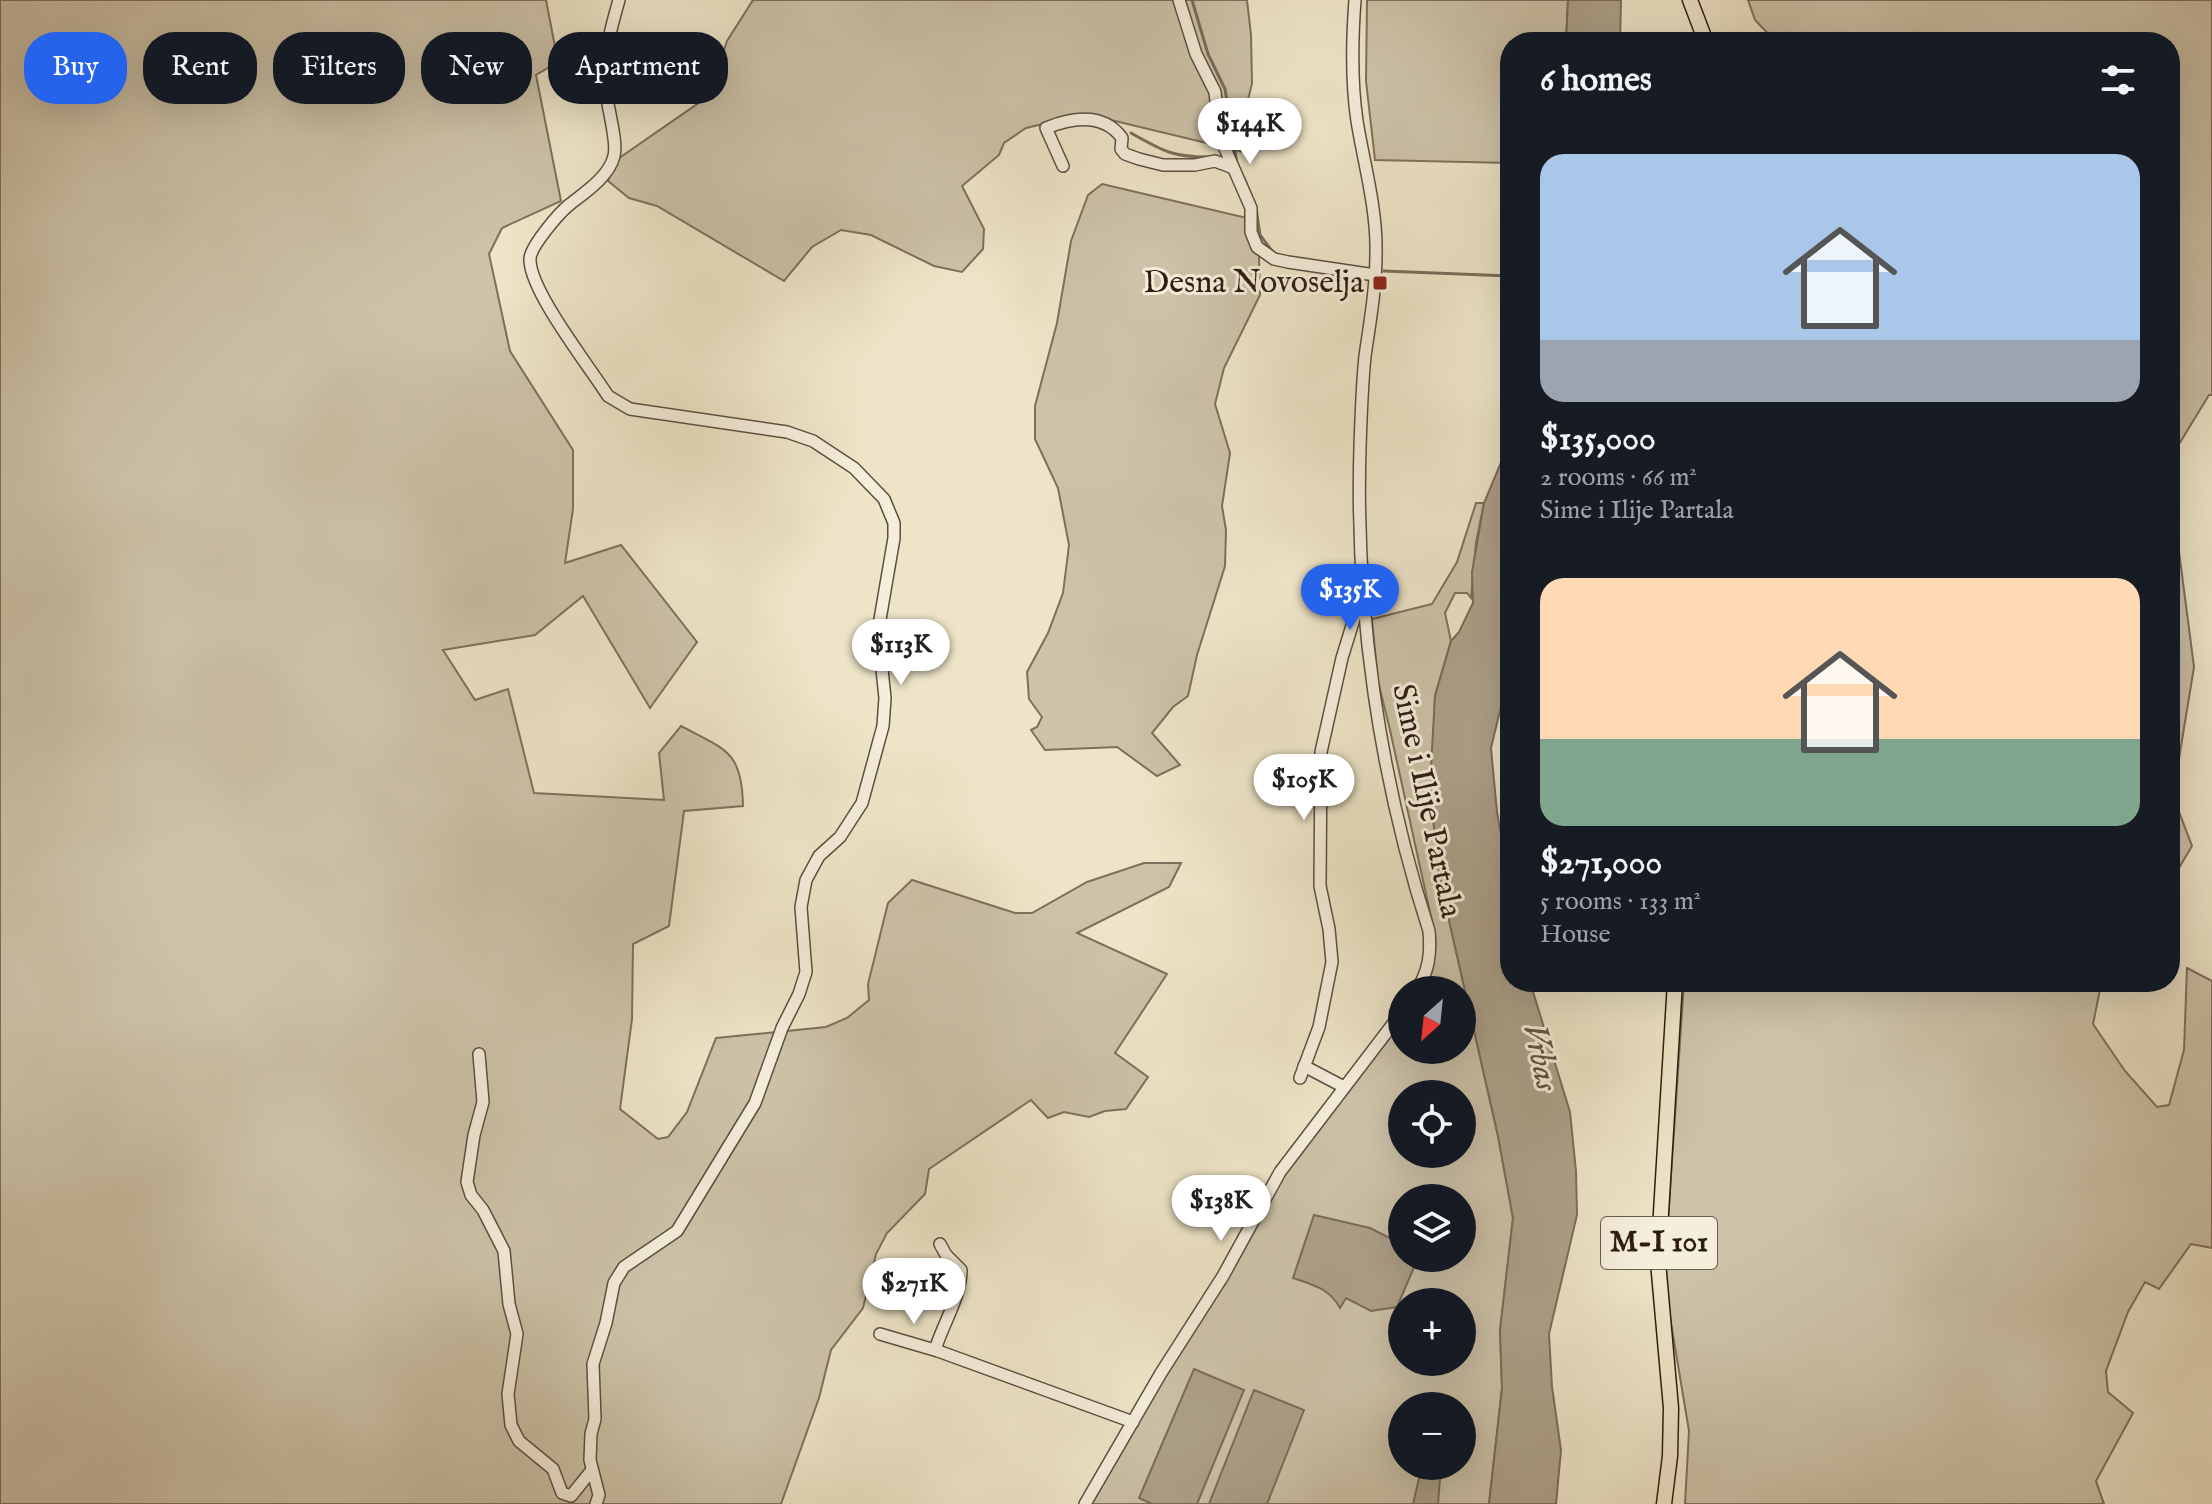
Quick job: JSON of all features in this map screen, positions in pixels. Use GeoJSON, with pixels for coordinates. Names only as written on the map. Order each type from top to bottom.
{"type":"FeatureCollection","features":[{"type":"Feature","properties":{"kind":"main road"},"geometry":{"type":"LineString","coordinates":[[1690,0],[1702,32]]}},
{"type":"Feature","properties":{"kind":"main road","name":"M-I 101"},"geometry":{"type":"LineString","coordinates":[[1664,1504],[1669,1469],[1671,1408],[1658,1262],[1674,992]]}},
{"type":"Feature","properties":{"kind":"street"},"geometry":{"type":"LineString","coordinates":[[596,1504],[599,1495],[592,1470],[591,1434],[595,1419],[593,1364],[614,1283],[624,1267],[677,1231],[755,1103],[782,1028],[799,994],[806,972],[801,907],[806,880],[819,856],[840,837],[862,803],[883,723],[885,698],[878,631],[894,538],[894,523],[884,499],[854,468],[813,441],[787,432],[630,409],[618,404],[608,396],[540,293],[530,261],[536,244],[564,208],[594,185],[614,158],[604,61],[619,0]]}},
{"type":"Feature","properties":{"kind":"street"},"geometry":{"type":"LineString","coordinates":[[611,30],[628,0]]}},
{"type":"Feature","properties":{"kind":"street"},"geometry":{"type":"LineString","coordinates":[[1179,0],[1196,54],[1215,92],[1220,137],[1251,208],[1251,232],[1257,247],[1288,262],[1375,275]]}},
{"type":"Feature","properties":{"kind":"street","name":"Sime i Ilije Partala"},"geometry":{"type":"LineString","coordinates":[[1355,0],[1353,64],[1356,109],[1375,231],[1375,275],[1364,367],[1360,436],[1363,588],[1375,707],[1397,813],[1429,931],[1431,950],[1426,976]]}},
{"type":"Feature","properties":{"kind":"street"},"geometry":{"type":"LineString","coordinates":[[1063,166],[1046,128],[1085,118],[1117,130],[1122,138],[1121,149],[1125,154],[1139,159],[1178,166],[1215,161],[1231,168]]}},
{"type":"Feature","properties":{"kind":"street"},"geometry":{"type":"LineString","coordinates":[[1300,1078],[1319,1027],[1332,962],[1320,886],[1321,752],[1342,658],[1363,588]]}},
{"type":"Feature","properties":{"kind":"street"},"geometry":{"type":"LineString","coordinates":[[1085,1504],[1161,1373],[1223,1276],[1280,1172],[1388,1030]]}},
{"type":"Feature","properties":{"kind":"street"},"geometry":{"type":"LineString","coordinates":[[479,1054],[483,1102],[467,1182],[471,1195],[483,1210],[504,1251],[509,1304],[517,1334],[508,1394],[511,1425],[519,1441],[553,1469],[562,1493],[571,1496],[592,1470]]}},
{"type":"Feature","properties":{"kind":"street"},"geometry":{"type":"LineString","coordinates":[[1304,1066],[1344,1087]]}},
{"type":"Feature","properties":{"kind":"street"},"geometry":{"type":"LineString","coordinates":[[938,1351],[936,1347],[961,1282],[961,1270],[940,1244]]}},
{"type":"Feature","properties":{"kind":"street"},"geometry":{"type":"LineString","coordinates":[[880,1334],[938,1351],[1133,1422]]}},
{"type":"Feature","properties":{"kind":"shaded area"},"geometry":{"type":"Polygon","coordinates":[[[0,0],[546,0],[552,32],[548,32],[548,68],[536,75],[561,201],[502,228],[489,254],[510,351],[573,450],[573,509],[565,563],[621,545],[697,642],[650,708],[583,596],[535,635],[443,650],[475,700],[508,689],[534,793],[664,800],[659,753],[681,726],[720,747],[735,763],[743,806],[684,811],[669,926],[633,944],[632,1019],[620,1109],[658,1139],[668,1137],[687,1112],[716,1038],[826,1027],[847,1018],[869,1000],[868,984],[888,903],[912,880],[1015,913],[1032,913],[1087,882],[1144,863],[1181,863],[1169,887],[1077,933],[1167,974],[1115,1053],[1148,1077],[1126,1109],[1105,1111],[1089,1117],[1064,1112],[1048,1118],[1031,1100],[929,1169],[925,1194],[887,1233],[876,1254],[863,1308],[831,1350],[819,1398],[781,1504],[0,1504],[0,0]]]}},
{"type":"Feature","properties":{"kind":"shaded area"},"geometry":{"type":"Polygon","coordinates":[[[753,0],[1247,0],[1252,84],[1244,115],[1244,152],[1086,114],[1026,128],[1004,143],[999,155],[962,186],[984,229],[983,249],[962,272],[934,266],[871,235],[841,230],[812,247],[784,281],[657,206],[629,198],[608,181],[615,161],[697,104],[728,104],[728,39],[753,0]]]}},
{"type":"Feature","properties":{"kind":"shaded area"},"geometry":{"type":"Polygon","coordinates":[[[1367,0],[1568,0],[1566,32],[1500,32],[1500,163],[1375,160],[1366,81],[1367,0]]]}},
{"type":"Feature","properties":{"kind":"shaded area"},"geometry":{"type":"Polygon","coordinates":[[[1748,0],[2212,0],[2212,395],[2209,395],[2180,443],[2180,32],[1766,32],[1755,20],[1748,0]]]}},
{"type":"Feature","properties":{"kind":"shaded area"},"geometry":{"type":"Polygon","coordinates":[[[1102,184],[1247,218],[1248,232],[1259,256],[1260,295],[1224,368],[1215,404],[1230,453],[1222,506],[1226,530],[1225,566],[1197,655],[1188,696],[1173,707],[1152,733],[1180,765],[1157,776],[1117,747],[1045,750],[1031,730],[1037,727],[1042,717],[1029,699],[1027,672],[1048,633],[1063,593],[1069,545],[1058,488],[1035,439],[1035,406],[1057,323],[1071,241],[1088,195],[1102,184]]]}},
{"type":"Feature","properties":{"kind":"shaded area"},"geometry":{"type":"Polygon","coordinates":[[[1476,503],[1484,503],[1476,543],[1471,598],[1467,593],[1455,593],[1445,613],[1451,641],[1435,696],[1431,802],[1441,885],[1462,976],[1426,976],[1435,951],[1435,935],[1378,681],[1372,619],[1432,604],[1457,562],[1476,503]]]}},
{"type":"Feature","properties":{"kind":"shaded area"},"geometry":{"type":"Polygon","coordinates":[[[2180,559],[2194,667],[2180,753],[2180,559]]]}},
{"type":"Feature","properties":{"kind":"shaded area"},"geometry":{"type":"Polygon","coordinates":[[[2180,814],[2192,846],[2180,866],[2180,814]]]}},
{"type":"Feature","properties":{"kind":"shaded area"},"geometry":{"type":"Polygon","coordinates":[[[2187,968],[2212,981],[2212,1248],[2191,1244],[2159,1289],[2145,1282],[2128,1312],[2106,1371],[2108,1392],[2133,1413],[2096,1481],[2104,1504],[1685,1504],[1689,1431],[1664,1281],[1683,992],[2100,992],[2093,1024],[2125,1071],[2157,1107],[2169,1105],[2184,1050],[2187,968]]]}},
{"type":"Feature","properties":{"kind":"shaded area"},"geometry":{"type":"Polygon","coordinates":[[[1388,1030],[1388,1064],[1476,1064],[1476,1039],[1513,1218],[1500,1330],[1502,1387],[1489,1504],[1085,1504],[1280,1172],[1388,1030]]]}},
{"type":"Feature","properties":{"kind":"water"},"geometry":{"type":"Polygon","coordinates":[[[1568,0],[1621,0],[1620,32],[1566,32],[1568,0]]]}},
{"type":"Feature","properties":{"kind":"water","name":"Vrbas"},"geometry":{"type":"Polygon","coordinates":[[[1500,465],[1500,711],[1491,748],[1500,829],[1500,992],[1533,992],[1570,1112],[1576,1171],[1577,1215],[1549,1334],[1552,1387],[1561,1450],[1556,1504],[1489,1504],[1502,1389],[1500,1330],[1513,1218],[1476,1039],[1476,976],[1462,976],[1441,885],[1431,802],[1435,696],[1451,641],[1459,632],[1473,603],[1472,572],[1484,503],[1500,465]]]}},
{"type":"Feature","properties":{"kind":"water"},"geometry":{"type":"Polygon","coordinates":[[[1314,1215],[1370,1228],[1388,1237],[1388,1272],[1412,1272],[1405,1288],[1388,1288],[1388,1308],[1371,1311],[1346,1298],[1340,1308],[1326,1292],[1293,1278],[1314,1215]]]}},
{"type":"Feature","properties":{"kind":"water"},"geometry":{"type":"Polygon","coordinates":[[[1194,1369],[1244,1390],[1197,1504],[1152,1504],[1139,1498],[1194,1369]]]}},
{"type":"Feature","properties":{"kind":"water"},"geometry":{"type":"Polygon","coordinates":[[[1254,1390],[1304,1410],[1267,1504],[1209,1504],[1254,1390]]]}},
{"type":"Feature","properties":{"kind":"water"},"geometry":{"type":"Polygon","coordinates":[[[1419,1480],[1440,1480],[1438,1504],[1413,1504],[1419,1480]]]}},
{"type":"Feature","properties":{"kind":"waterway"},"geometry":{"type":"LineString","coordinates":[[1192,0],[1208,54],[1225,89],[1237,164]]}},
{"type":"Feature","properties":{"kind":"waterway"},"geometry":{"type":"LineString","coordinates":[[1131,133],[1168,152],[1209,157]]}},
{"type":"Feature","properties":{"kind":"waterway"},"geometry":{"type":"LineString","coordinates":[[1244,178],[1256,208],[1260,235],[1272,251]]}},
{"type":"Feature","properties":{"kind":"waterway"},"geometry":{"type":"LineString","coordinates":[[1384,271],[1500,276]]}},
{"type":"Feature","properties":{"kind":"place","name":"Desna Novoselja"},"geometry":{"type":"Point","coordinates":[1380,283]}}]}
